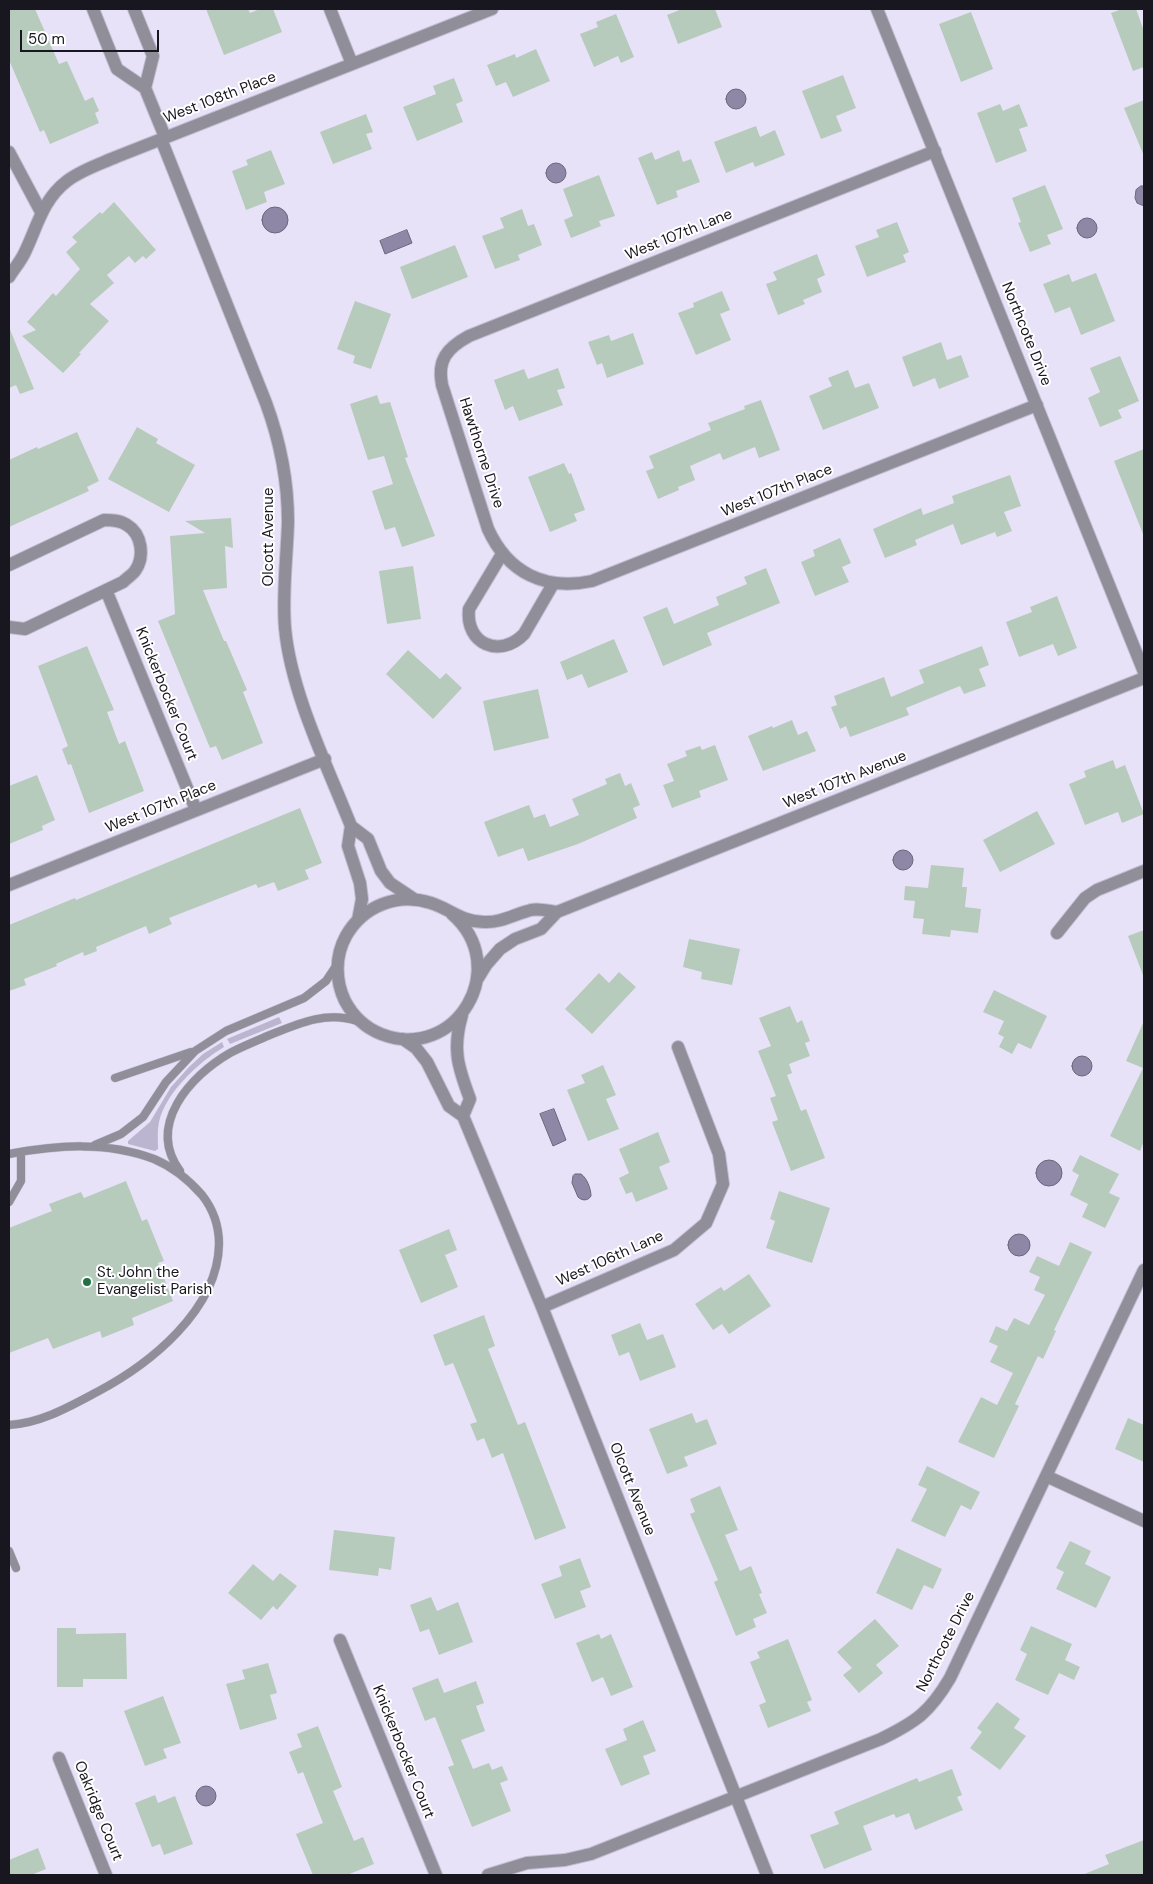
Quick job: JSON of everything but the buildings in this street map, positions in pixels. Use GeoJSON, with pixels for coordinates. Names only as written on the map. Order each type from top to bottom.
{"type":"FeatureCollection","features":[{"type":"Feature","properties":{"kind":"street"},"geometry":{"type":"LineString","coordinates":[[93,9],[117,69],[145,88],[153,56],[134,9]]}},
{"type":"Feature","properties":{"kind":"street"},"geometry":{"type":"LineString","coordinates":[[330,9],[352,64]]}},
{"type":"Feature","properties":{"kind":"street","name":"West 108th Place"},"geometry":{"type":"LineString","coordinates":[[9,277],[24,253],[41,212],[50,197],[68,180],[116,156],[492,9]]}},
{"type":"Feature","properties":{"kind":"street","name":"Northcote Drive"},"geometry":{"type":"LineString","coordinates":[[877,9],[1144,672]]}},
{"type":"Feature","properties":{"kind":"street","name":"Olcott Avenue"},"geometry":{"type":"LineString","coordinates":[[145,88],[266,403],[278,442],[288,509],[285,629],[298,688],[351,826],[348,846],[360,883],[362,899],[358,920]]}},
{"type":"Feature","properties":{"kind":"street","name":"West 107th Lane"},"geometry":{"type":"LineString","coordinates":[[442,359],[458,342],[469,336],[934,151]]}},
{"type":"Feature","properties":{"kind":"street"},"geometry":{"type":"LineString","coordinates":[[9,152],[41,212]]}},
{"type":"Feature","properties":{"kind":"street","name":"Hawthorne Drive"},"geometry":{"type":"LineString","coordinates":[[442,359],[440,371],[442,385],[488,529],[494,543],[502,554],[527,574]]}},
{"type":"Feature","properties":{"kind":"street","name":"West 107th Place"},"geometry":{"type":"LineString","coordinates":[[527,574],[553,584],[580,584],[592,581],[1037,406]]}},
{"type":"Feature","properties":{"kind":"street"},"geometry":{"type":"LineString","coordinates":[[9,565],[104,520],[114,520],[127,524],[134,531],[141,544],[141,557],[135,570],[123,582],[25,629],[9,627]]}},
{"type":"Feature","properties":{"kind":"street"},"geometry":{"type":"LineString","coordinates":[[502,554],[469,609],[468,617],[472,631],[488,645],[496,648],[518,641],[553,584]]}},
{"type":"Feature","properties":{"kind":"street","name":"Knickerbocker Court"},"geometry":{"type":"LineString","coordinates":[[106,590],[196,810]]}},
{"type":"Feature","properties":{"kind":"street","name":"West 107th Avenue"},"geometry":{"type":"LineString","coordinates":[[478,978],[500,949],[541,929],[557,912],[1144,678]]}},
{"type":"Feature","properties":{"kind":"street","name":"West 107th Place"},"geometry":{"type":"LineString","coordinates":[[9,885],[325,758]]}},
{"type":"Feature","properties":{"kind":"street","name":"Olcott Avenue"},"geometry":{"type":"LineString","coordinates":[[351,826],[368,839],[379,866],[390,883],[414,899]]}},
{"type":"Feature","properties":{"kind":"street"},"geometry":{"type":"LineString","coordinates":[[1057,933],[1085,898],[1097,890],[1144,871]]}},
{"type":"Feature","properties":{"kind":"street"},"geometry":{"type":"LineString","coordinates":[[414,899],[432,903],[452,914],[464,927],[474,945],[478,961],[478,978],[472,998],[462,1014],[449,1026],[421,1038],[404,1039],[377,1032],[361,1022],[342,994],[339,983],[338,962],[344,941],[358,920],[375,907],[386,902],[414,899]]}},
{"type":"Feature","properties":{"kind":"street","name":"West 107th Avenue"},"geometry":{"type":"LineString","coordinates":[[452,914],[473,921],[483,922],[505,919],[532,910],[557,912]]}},
{"type":"Feature","properties":{"kind":"street"},"geometry":{"type":"LineString","coordinates":[[462,1014],[457,1034],[456,1050],[459,1068],[470,1099],[463,1116]]}},
{"type":"Feature","properties":{"kind":"street","name":"Olcott Avenue"},"geometry":{"type":"LineString","coordinates":[[404,1039],[416,1048],[427,1062],[449,1106],[463,1116],[542,1307],[767,1875]]}},
{"type":"Feature","properties":{"kind":"street","name":"West 106th Lane"},"geometry":{"type":"LineString","coordinates":[[542,1307],[674,1250],[706,1223],[723,1184],[718,1154],[678,1047]]}},
{"type":"Feature","properties":{"kind":"street","name":"Northcote Drive"},"geometry":{"type":"LineString","coordinates":[[488,1875],[527,1864],[565,1860],[591,1854],[880,1739],[910,1724],[924,1714],[934,1703],[950,1678],[1144,1270]]}},
{"type":"Feature","properties":{"kind":"street"},"geometry":{"type":"LineString","coordinates":[[1046,1476],[1144,1521]]}},
{"type":"Feature","properties":{"kind":"street","name":"Knickerbocker Court"},"geometry":{"type":"LineString","coordinates":[[340,1640],[436,1875]]}},
{"type":"Feature","properties":{"kind":"street","name":"Oakridge Court"},"geometry":{"type":"LineString","coordinates":[[59,1758],[106,1875]]}},
{"type":"Feature","properties":{"kind":"lane"},"geometry":{"type":"LineString","coordinates":[[87,1146],[112,1139],[137,1124],[174,1072],[195,1051],[226,1031],[290,1005],[310,994],[326,981],[338,962]]}},
{"type":"Feature","properties":{"kind":"lane"},"geometry":{"type":"LineString","coordinates":[[9,1425],[29,1422],[55,1413],[118,1380],[160,1349],[190,1317],[202,1298],[214,1272],[218,1257],[217,1226],[204,1198],[171,1158],[168,1142],[168,1127],[172,1112],[198,1077],[231,1052],[292,1026],[340,1016],[361,1022]]}},
{"type":"Feature","properties":{"kind":"lane"},"geometry":{"type":"LineString","coordinates":[[115,1078],[195,1051]]}},
{"type":"Feature","properties":{"kind":"lane"},"geometry":{"type":"LineString","coordinates":[[9,1154],[56,1147],[87,1146],[114,1149],[144,1156],[170,1167],[189,1182]]}},
{"type":"Feature","properties":{"kind":"lane"},"geometry":{"type":"LineString","coordinates":[[9,1202],[21,1181],[21,1152]]}},
{"type":"Feature","properties":{"kind":"lane"},"geometry":{"type":"LineString","coordinates":[[9,1551],[16,1568]]}},
{"type":"Feature","properties":{"kind":"shaded area"},"geometry":{"type":"Polygon","coordinates":[[[736,89],[743,92],[746,99],[743,106],[736,109],[729,106],[726,99],[729,92],[736,89]]]}},
{"type":"Feature","properties":{"kind":"shaded area"},"geometry":{"type":"Polygon","coordinates":[[[556,163],[563,166],[566,173],[563,180],[556,183],[549,180],[546,173],[549,166],[556,163]]]}},
{"type":"Feature","properties":{"kind":"shaded area"},"geometry":{"type":"Polygon","coordinates":[[[1144,186],[1144,206],[1137,203],[1135,198],[1136,190],[1144,186]]]}},
{"type":"Feature","properties":{"kind":"shaded area"},"geometry":{"type":"Polygon","coordinates":[[[275,207],[284,211],[288,220],[284,229],[275,233],[266,229],[262,220],[266,211],[275,207]]]}},
{"type":"Feature","properties":{"kind":"shaded area"},"geometry":{"type":"Polygon","coordinates":[[[1087,218],[1094,221],[1097,228],[1094,235],[1087,238],[1080,235],[1077,228],[1080,221],[1087,218]]]}},
{"type":"Feature","properties":{"kind":"shaded area"},"geometry":{"type":"Polygon","coordinates":[[[407,230],[412,243],[385,254],[380,241],[407,230]]]}},
{"type":"Feature","properties":{"kind":"shaded area"},"geometry":{"type":"Polygon","coordinates":[[[903,850],[910,853],[913,860],[910,867],[903,870],[896,867],[893,860],[896,853],[903,850]]]}},
{"type":"Feature","properties":{"kind":"shaded area"},"geometry":{"type":"Polygon","coordinates":[[[279,1017],[282,1023],[230,1044],[227,1039],[279,1017]]]}},
{"type":"Feature","properties":{"kind":"shaded area"},"geometry":{"type":"Polygon","coordinates":[[[222,1042],[224,1047],[194,1069],[169,1100],[159,1122],[158,1149],[155,1151],[128,1144],[128,1141],[150,1122],[171,1087],[189,1067],[203,1054],[222,1042]]]}},
{"type":"Feature","properties":{"kind":"shaded area"},"geometry":{"type":"Polygon","coordinates":[[[1082,1056],[1089,1059],[1092,1066],[1089,1073],[1082,1076],[1075,1073],[1072,1066],[1075,1059],[1082,1056]]]}},
{"type":"Feature","properties":{"kind":"shaded area"},"geometry":{"type":"Polygon","coordinates":[[[554,1109],[566,1140],[553,1146],[540,1114],[554,1109]]]}},
{"type":"Feature","properties":{"kind":"shaded area"},"geometry":{"type":"Polygon","coordinates":[[[1049,1160],[1058,1164],[1062,1173],[1058,1182],[1049,1186],[1040,1182],[1036,1173],[1040,1164],[1049,1160]]]}},
{"type":"Feature","properties":{"kind":"shaded area"},"geometry":{"type":"Polygon","coordinates":[[[575,1174],[581,1174],[587,1181],[591,1196],[587,1200],[578,1197],[572,1183],[575,1174]]]}},
{"type":"Feature","properties":{"kind":"shaded area"},"geometry":{"type":"Polygon","coordinates":[[[1015,1234],[1023,1234],[1030,1241],[1030,1249],[1023,1256],[1015,1256],[1008,1249],[1008,1241],[1015,1234]]]}},
{"type":"Feature","properties":{"kind":"shaded area"},"geometry":{"type":"Polygon","coordinates":[[[206,1786],[213,1789],[216,1796],[213,1803],[206,1806],[199,1803],[196,1796],[199,1789],[206,1786]]]}},
{"type":"Feature","properties":{"kind":"place","name":"St. John the Evangelist Parish"},"geometry":{"type":"Point","coordinates":[87,1282]}}]}
